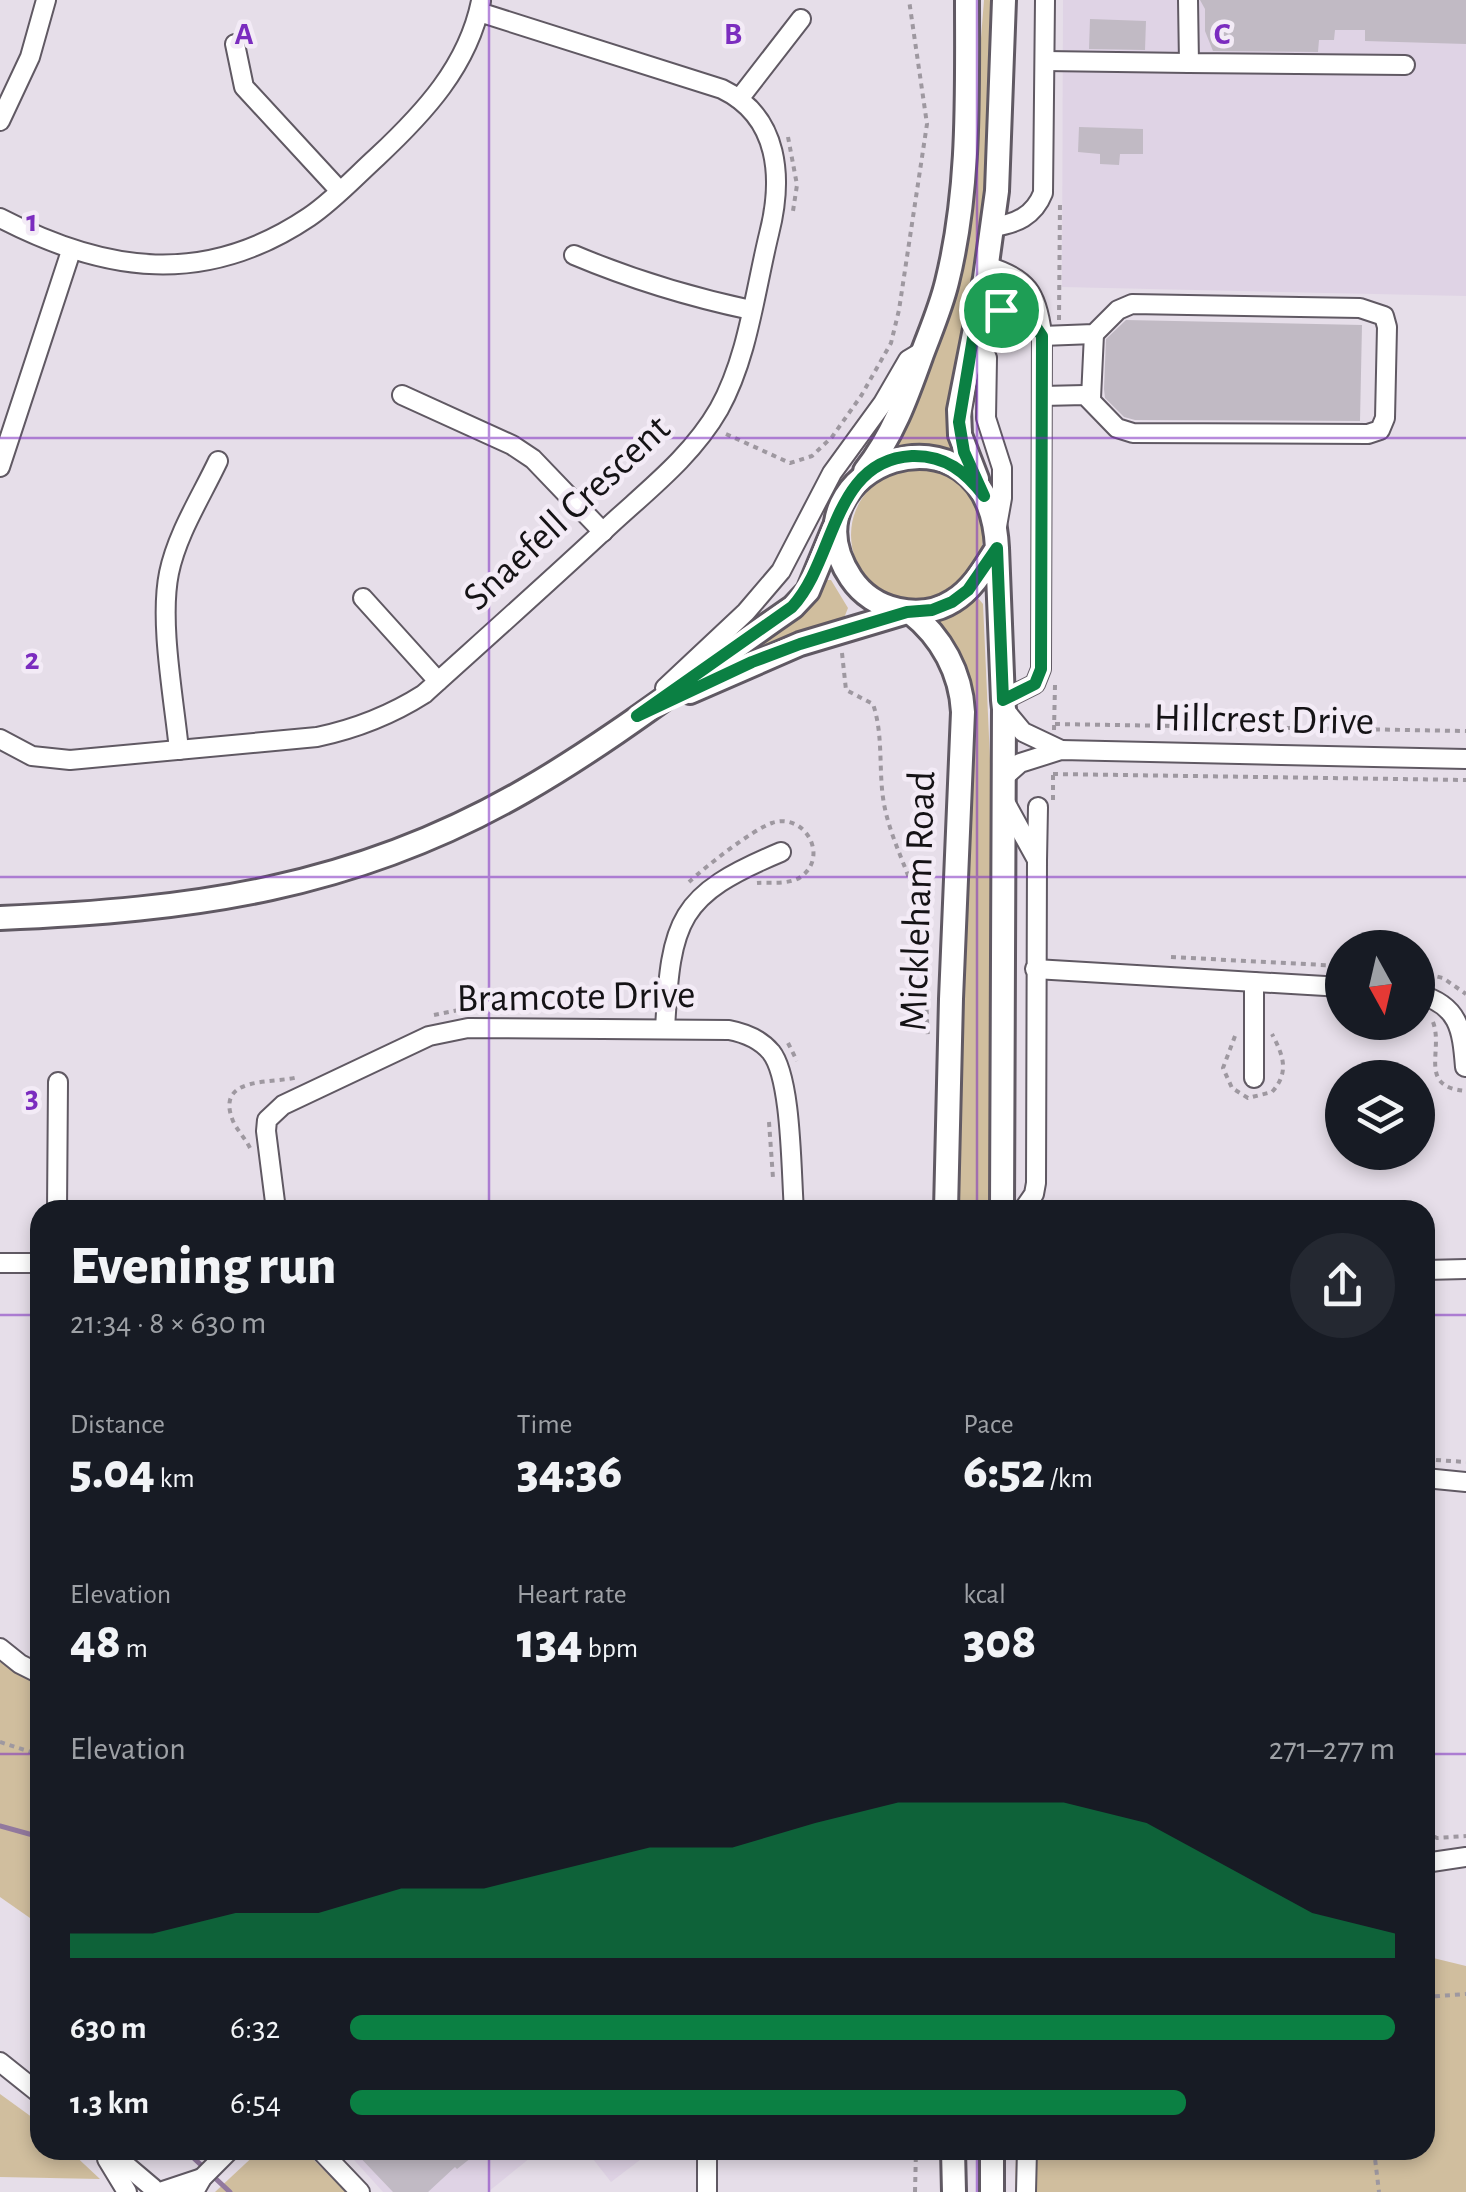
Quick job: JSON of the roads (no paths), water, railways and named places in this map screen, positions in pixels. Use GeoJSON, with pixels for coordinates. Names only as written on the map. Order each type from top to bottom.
{"type":"FeatureCollection","features":[{"type":"Feature","properties":{"kind":"main road"},"geometry":{"type":"LineString","coordinates":[[0,918],[177,906],[263,892],[395,853],[483,813],[572,761],[792,607],[808,591],[845,499],[893,429],[946,286],[964,189],[967,0]]}},
{"type":"Feature","properties":{"kind":"main road"},"geometry":{"type":"LineString","coordinates":[[637,716],[752,662],[827,635],[952,602],[968,590],[997,540],[960,436],[959,410],[986,266],[1000,154],[1004,0]]}},
{"type":"Feature","properties":{"kind":"main road"},"geometry":{"type":"LineString","coordinates":[[857,482],[876,466],[900,457],[924,456],[948,462],[969,476],[984,496]]}},
{"type":"Feature","properties":{"kind":"main road"},"geometry":{"type":"LineString","coordinates":[[838,519],[837,541],[852,580],[867,596],[908,612]]}},
{"type":"Feature","properties":{"kind":"main road","name":"Mickleham Road"},"geometry":{"type":"LineString","coordinates":[[997,540],[1003,705],[1002,1200]]}},
{"type":"Feature","properties":{"kind":"main road","name":"Mickleham Road"},"geometry":{"type":"LineString","coordinates":[[908,612],[920,620],[952,663],[959,680],[963,712],[946,1200]]}},
{"type":"Feature","properties":{"kind":"main road"},"geometry":{"type":"LineString","coordinates":[[952,2160],[954,2192]]}},
{"type":"Feature","properties":{"kind":"main road"},"geometry":{"type":"LineString","coordinates":[[992,2160],[992,2192]]}},
{"type":"Feature","properties":{"kind":"street"},"geometry":{"type":"LineString","coordinates":[[0,121],[30,56],[46,0]]}},
{"type":"Feature","properties":{"kind":"street"},"geometry":{"type":"LineString","coordinates":[[992,226],[1012,224],[1032,212],[1043,193],[1045,0]]}},
{"type":"Feature","properties":{"kind":"street"},"geometry":{"type":"LineString","coordinates":[[1188,0],[1189,63]]}},
{"type":"Feature","properties":{"kind":"street"},"geometry":{"type":"LineString","coordinates":[[0,218],[99,259],[155,265],[232,254],[296,224],[340,191],[416,120],[452,74],[480,6]]}},
{"type":"Feature","properties":{"kind":"street","name":"Snaefell Crescent"},"geometry":{"type":"LineString","coordinates":[[0,739],[32,756],[50,760],[338,732],[390,713],[424,694],[604,532],[678,464],[709,424],[731,382],[775,211],[778,183],[771,141],[738,99],[705,83],[480,6]]}},
{"type":"Feature","properties":{"kind":"street"},"geometry":{"type":"LineString","coordinates":[[738,99],[800,19]]}},
{"type":"Feature","properties":{"kind":"street"},"geometry":{"type":"LineString","coordinates":[[235,44],[244,87],[340,191]]}},
{"type":"Feature","properties":{"kind":"street"},"geometry":{"type":"LineString","coordinates":[[1044,61],[1405,65]]}},
{"type":"Feature","properties":{"kind":"street"},"geometry":{"type":"LineString","coordinates":[[0,468],[72,251]]}},
{"type":"Feature","properties":{"kind":"street"},"geometry":{"type":"LineString","coordinates":[[574,255],[618,274],[695,298],[751,310]]}},
{"type":"Feature","properties":{"kind":"street"},"geometry":{"type":"LineString","coordinates":[[986,266],[1008,272],[1030,290],[1039,310],[1042,335],[1041,669],[1035,684],[1003,705]]}},
{"type":"Feature","properties":{"kind":"street"},"geometry":{"type":"LineString","coordinates":[[1042,396],[1080,394],[1091,398],[1118,428],[1132,433],[1353,435],[1380,430],[1385,418],[1384,316],[1374,310],[1132,304],[1118,310],[1094,334],[1091,398]]}},
{"type":"Feature","properties":{"kind":"street"},"geometry":{"type":"LineString","coordinates":[[997,540],[1002,468],[986,418],[986,358],[975,322],[1001,310],[1022,314],[1042,335],[1094,334]]}},
{"type":"Feature","properties":{"kind":"street"},"geometry":{"type":"LineString","coordinates":[[637,716],[766,592],[793,553],[832,474],[883,403],[908,360],[923,351]]}},
{"type":"Feature","properties":{"kind":"street"},"geometry":{"type":"LineString","coordinates":[[402,395],[512,445],[533,459],[604,532]]}},
{"type":"Feature","properties":{"kind":"street"},"geometry":{"type":"LineString","coordinates":[[179,750],[167,616],[168,577],[184,531],[218,461]]}},
{"type":"Feature","properties":{"kind":"street"},"geometry":{"type":"LineString","coordinates":[[364,598],[438,681]]}},
{"type":"Feature","properties":{"kind":"street","name":"Hillcrest Drive"},"geometry":{"type":"LineString","coordinates":[[1003,705],[1023,732],[1061,750]]}},
{"type":"Feature","properties":{"kind":"street","name":"Hillcrest Drive"},"geometry":{"type":"LineString","coordinates":[[1003,789],[1020,763],[1061,750],[1466,758]]}},
{"type":"Feature","properties":{"kind":"street","name":"Mickleham Road"},"geometry":{"type":"LineString","coordinates":[[1003,789],[1037,860]]}},
{"type":"Feature","properties":{"kind":"street"},"geometry":{"type":"LineString","coordinates":[[1030,1200],[1036,1183],[1038,807]]}},
{"type":"Feature","properties":{"kind":"street"},"geometry":{"type":"LineString","coordinates":[[666,1029],[676,939],[695,900],[724,877],[781,852]]}},
{"type":"Feature","properties":{"kind":"street"},"geometry":{"type":"LineString","coordinates":[[1035,969],[1325,986]]}},
{"type":"Feature","properties":{"kind":"street"},"geometry":{"type":"LineString","coordinates":[[1254,982],[1254,1078]]}},
{"type":"Feature","properties":{"kind":"street"},"geometry":{"type":"LineString","coordinates":[[1435,1001],[1451,1013],[1462,1031],[1465,1066]]}},
{"type":"Feature","properties":{"kind":"street","name":"Bramcote Drive"},"geometry":{"type":"LineString","coordinates":[[275,1200],[266,1130],[272,1114],[283,1105],[414,1043],[468,1028],[744,1033],[771,1052],[780,1068],[793,1200]]}},
{"type":"Feature","properties":{"kind":"street"},"geometry":{"type":"LineString","coordinates":[[58,1082],[58,1200]]}},
{"type":"Feature","properties":{"kind":"street"},"geometry":{"type":"LineString","coordinates":[[0,1263],[30,1263]]}},
{"type":"Feature","properties":{"kind":"street"},"geometry":{"type":"LineString","coordinates":[[1435,1270],[1466,1269]]}},
{"type":"Feature","properties":{"kind":"street"},"geometry":{"type":"LineString","coordinates":[[1435,1479],[1466,1482]]}},
{"type":"Feature","properties":{"kind":"street"},"geometry":{"type":"LineString","coordinates":[[0,1648],[30,1669]]}},
{"type":"Feature","properties":{"kind":"street"},"geometry":{"type":"LineString","coordinates":[[1435,1862],[1466,1857]]}},
{"type":"Feature","properties":{"kind":"street"},"geometry":{"type":"LineString","coordinates":[[0,2062],[30,2086]]}},
{"type":"Feature","properties":{"kind":"street"},"geometry":{"type":"LineString","coordinates":[[107,2160],[128,2192]]}},
{"type":"Feature","properties":{"kind":"street"},"geometry":{"type":"LineString","coordinates":[[117,2160],[153,2191],[198,2185],[221,2160]]}},
{"type":"Feature","properties":{"kind":"street"},"geometry":{"type":"LineString","coordinates":[[330,2160],[360,2192]]}},
{"type":"Feature","properties":{"kind":"street"},"geometry":{"type":"LineString","coordinates":[[706,2160],[707,2192]]}},
{"type":"Feature","properties":{"kind":"street"},"geometry":{"type":"LineString","coordinates":[[1026,2192],[1027,2160]]}},
{"type":"Feature","properties":{"kind":"waterway"},"geometry":{"type":"LineString","coordinates":[[0,1826],[30,1834]]}},
{"type":"Feature","properties":{"kind":"waterway"},"geometry":{"type":"LineString","coordinates":[[196,2160],[230,2192]]}}]}
